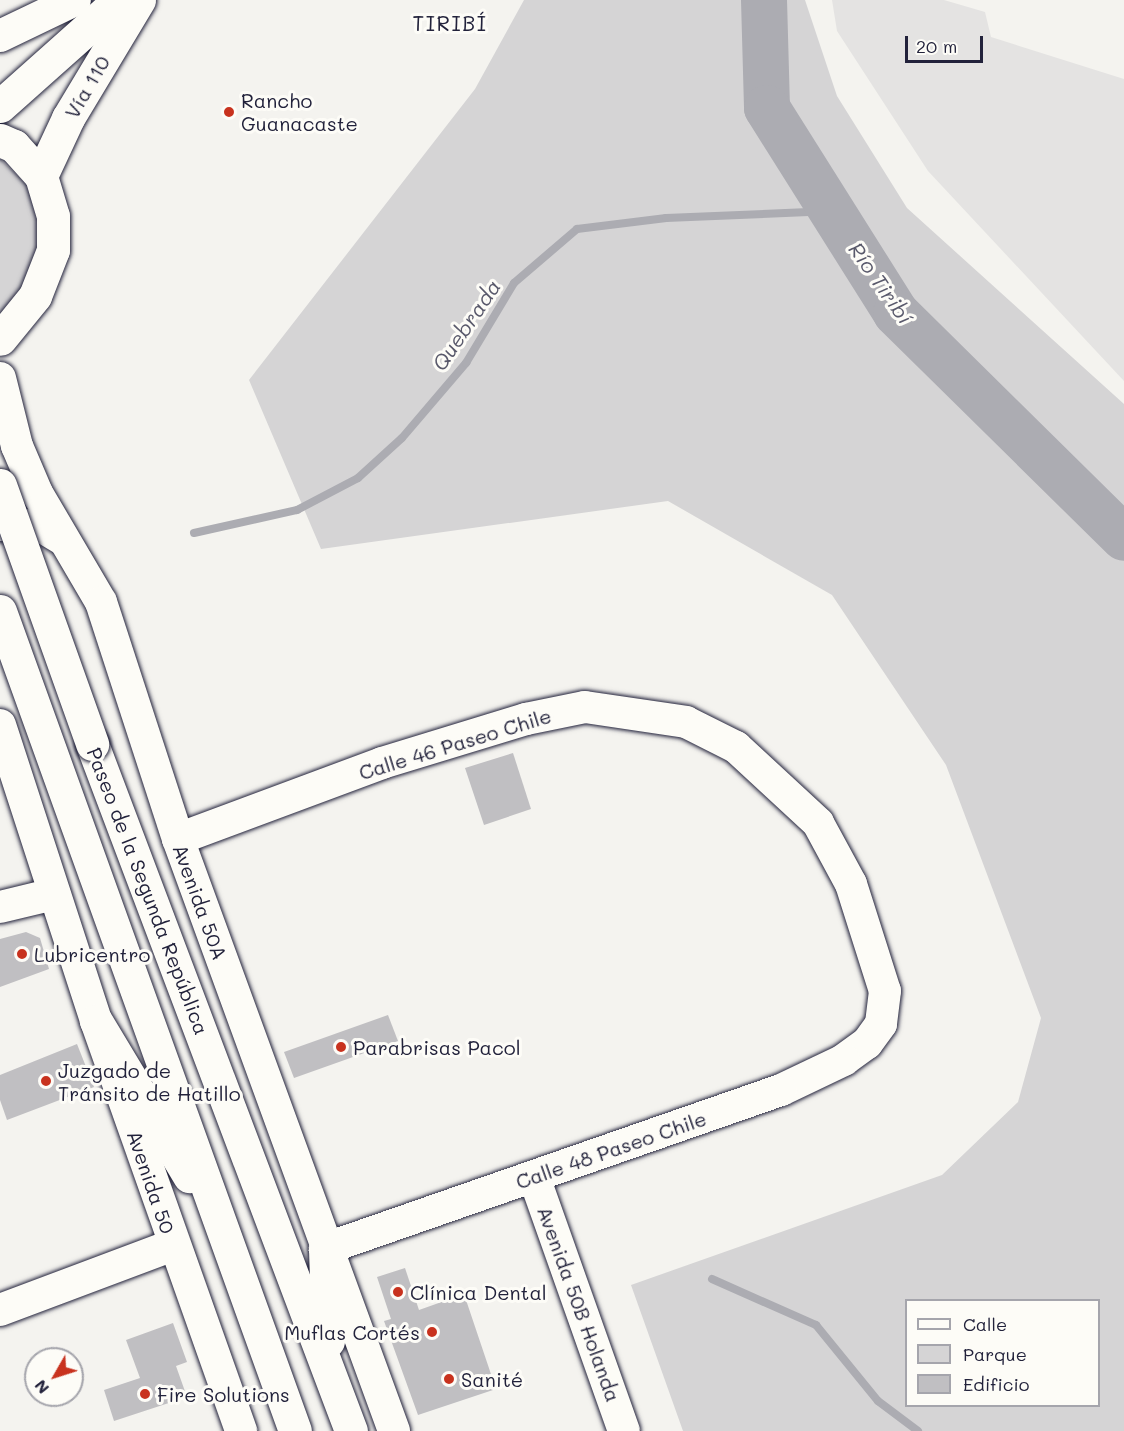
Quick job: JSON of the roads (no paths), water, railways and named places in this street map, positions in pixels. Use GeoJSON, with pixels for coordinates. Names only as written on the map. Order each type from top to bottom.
{"type":"FeatureCollection","features":[{"type":"Feature","properties":{"kind":"main road","name":"Vía 110"},"geometry":{"type":"LineString","coordinates":[[0,106],[52,64],[118,0]]}},
{"type":"Feature","properties":{"kind":"main road","name":"Vía 110"},"geometry":{"type":"LineString","coordinates":[[41,176],[68,118],[139,0]]}},
{"type":"Feature","properties":{"kind":"main road"},"geometry":{"type":"LineString","coordinates":[[0,88],[25,82],[52,64]]}},
{"type":"Feature","properties":{"kind":"main road"},"geometry":{"type":"LineString","coordinates":[[0,140],[14,146],[41,176],[53,216],[53,250],[35,296],[0,339]]}},
{"type":"Feature","properties":{"kind":"main road","name":"Paseo de la Segunda República"},"geometry":{"type":"LineString","coordinates":[[0,485],[92,744],[351,1431]]}},
{"type":"Feature","properties":{"kind":"main road"},"geometry":{"type":"LineString","coordinates":[[0,524],[42,526],[62,538]]}},
{"type":"Feature","properties":{"kind":"main road","name":"Paseo de la Segunda República"},"geometry":{"type":"LineString","coordinates":[[0,611],[296,1431]]}},
{"type":"Feature","properties":{"kind":"main road"},"geometry":{"type":"LineString","coordinates":[[96,1021],[227,1239]]}},
{"type":"Feature","properties":{"kind":"main road"},"geometry":{"type":"LineString","coordinates":[[325,1249],[328,1367]]}},
{"type":"Feature","properties":{"kind":"street"},"geometry":{"type":"LineString","coordinates":[[0,36],[75,0]]}},
{"type":"Feature","properties":{"kind":"street","name":"Avenida 50A"},"geometry":{"type":"LineString","coordinates":[[0,378],[17,446],[62,538],[100,602],[178,839],[325,1249],[394,1431]]}},
{"type":"Feature","properties":{"kind":"street","name":"Calle 46 Paseo Chile"},"geometry":{"type":"LineString","coordinates":[[178,839],[382,763],[526,719],[585,707],[686,722],[736,747],[818,823],[851,884],[885,991],[881,1024]]}},
{"type":"Feature","properties":{"kind":"street","name":"Avenida 50"},"geometry":{"type":"LineString","coordinates":[[0,725],[96,1021],[173,1245],[241,1431]]}},
{"type":"Feature","properties":{"kind":"street"},"geometry":{"type":"LineString","coordinates":[[0,907],[54,894]]}},
{"type":"Feature","properties":{"kind":"street","name":"Calle 48 Paseo Chile"},"geometry":{"type":"LineString","coordinates":[[325,1249],[534,1178],[815,1076],[867,1043],[881,1024]]}},
{"type":"Feature","properties":{"kind":"street","name":"Avenida 50B Holanda"},"geometry":{"type":"LineString","coordinates":[[534,1178],[624,1431]]}},
{"type":"Feature","properties":{"kind":"street"},"geometry":{"type":"LineString","coordinates":[[0,1310],[173,1245]]}},
{"type":"Feature","properties":{"kind":"waterway","name":"Río Tiribí"},"geometry":{"type":"LineString","coordinates":[[764,0],[767,108],[896,313],[1124,538]]}},
{"type":"Feature","properties":{"kind":"waterway","name":"Quebrada"},"geometry":{"type":"LineString","coordinates":[[194,533],[297,510],[358,478],[402,438],[466,363],[514,283],[577,229],[666,218],[832,211]]}},
{"type":"Feature","properties":{"kind":"waterway","name":"Quebrada"},"geometry":{"type":"LineString","coordinates":[[712,1279],[816,1325],[878,1401],[918,1431]]}},
{"type":"Feature","properties":{"kind":"place","name":"Rancho Guanacaste"},"geometry":{"type":"Point","coordinates":[229,112]}},
{"type":"Feature","properties":{"kind":"place","name":"Lubricentro"},"geometry":{"type":"Point","coordinates":[22,954]}},
{"type":"Feature","properties":{"kind":"place","name":"Parabrisas Pacol"},"geometry":{"type":"Point","coordinates":[341,1047]}},
{"type":"Feature","properties":{"kind":"place","name":"Juzgado de Tránsito de Hatillo"},"geometry":{"type":"Point","coordinates":[46,1081]}},
{"type":"Feature","properties":{"kind":"place","name":"Clínica Dental"},"geometry":{"type":"Point","coordinates":[398,1292]}},
{"type":"Feature","properties":{"kind":"place","name":"Muflas Cortés"},"geometry":{"type":"Point","coordinates":[432,1332]}},
{"type":"Feature","properties":{"kind":"place","name":"Sanité"},"geometry":{"type":"Point","coordinates":[449,1379]}},
{"type":"Feature","properties":{"kind":"place","name":"Fire Solutions"},"geometry":{"type":"Point","coordinates":[145,1394]}},
{"type":"Feature","properties":{"kind":"district","name":"TIRIBÍ"},"geometry":{"type":"Point","coordinates":[450,23]}}]}
